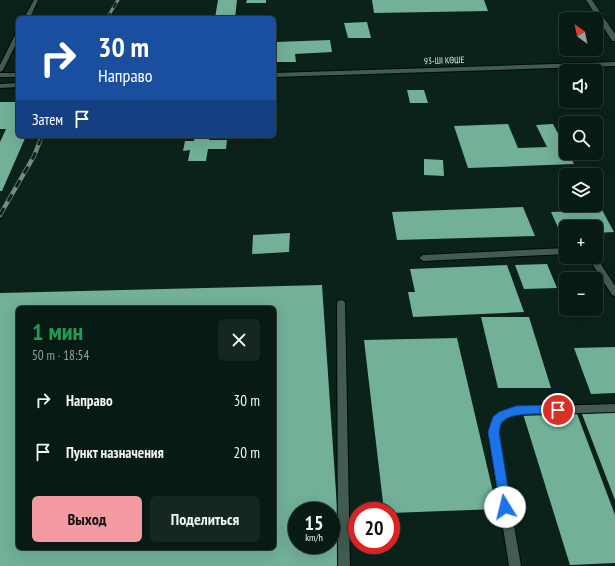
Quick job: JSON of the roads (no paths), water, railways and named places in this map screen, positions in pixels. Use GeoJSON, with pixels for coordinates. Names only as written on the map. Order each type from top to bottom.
{"type":"FeatureCollection","features":[{"type":"Feature","properties":{"kind":"main road"},"geometry":{"type":"LineString","coordinates":[[589,0],[615,39]]}},
{"type":"Feature","properties":{"kind":"lane"},"geometry":{"type":"LineString","coordinates":[[28,16],[36,0]]}},
{"type":"Feature","properties":{"kind":"lane"},"geometry":{"type":"LineString","coordinates":[[0,70],[16,39]]}},
{"type":"Feature","properties":{"kind":"lane","name":"93-ШІ КӨШЕ"},"geometry":{"type":"LineString","coordinates":[[276,75],[615,64]]}},
{"type":"Feature","properties":{"kind":"lane"},"geometry":{"type":"LineString","coordinates":[[0,75],[16,75]]}},
{"type":"Feature","properties":{"kind":"lane"},"geometry":{"type":"LineString","coordinates":[[0,86],[16,85]]}},
{"type":"Feature","properties":{"kind":"lane"},"geometry":{"type":"LineString","coordinates":[[423,258],[559,251]]}},
{"type":"Feature","properties":{"kind":"lane"},"geometry":{"type":"LineString","coordinates":[[597,264],[615,293]]}},
{"type":"Feature","properties":{"kind":"lane"},"geometry":{"type":"LineString","coordinates":[[341,303],[344,566]]}},
{"type":"Feature","properties":{"kind":"lane"},"geometry":{"type":"LineString","coordinates":[[515,566],[493,432],[497,420],[503,415],[516,411],[615,408]]}},
{"type":"Feature","properties":{"kind":"railway"},"geometry":{"type":"LineString","coordinates":[[108,16],[118,0]]}},
{"type":"Feature","properties":{"kind":"railway"},"geometry":{"type":"LineString","coordinates":[[40,142],[41,138]]}},
{"type":"Feature","properties":{"kind":"railway"},"geometry":{"type":"LineString","coordinates":[[0,215],[34,156],[40,141]]}}]}
